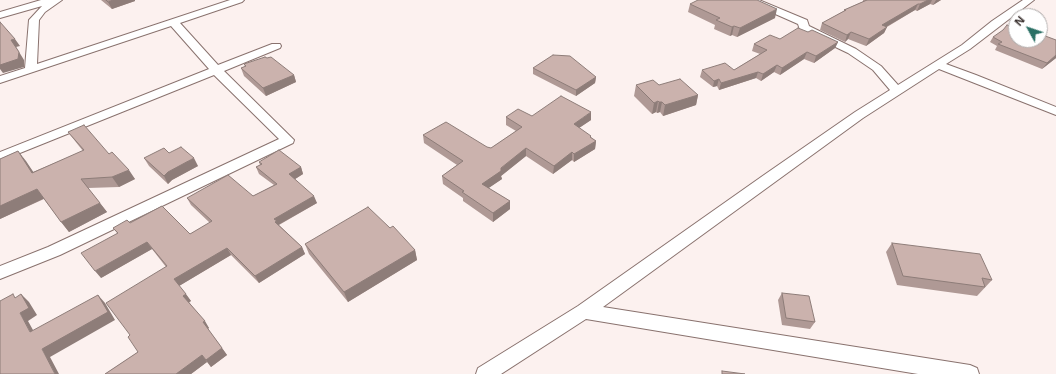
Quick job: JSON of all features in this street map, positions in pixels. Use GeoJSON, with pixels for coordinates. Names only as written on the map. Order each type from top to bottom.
{"type":"FeatureCollection","features":[{"type":"Feature","properties":{"kind":"street"},"geometry":{"type":"LineString","coordinates":[[0,15],[52,0]]}},
{"type":"Feature","properties":{"kind":"street"},"geometry":{"type":"LineString","coordinates":[[32,68],[34,20],[42,10],[57,0]]}},
{"type":"Feature","properties":{"kind":"street"},"geometry":{"type":"LineString","coordinates":[[0,80],[32,68],[239,0]]}},
{"type":"Feature","properties":{"kind":"street"},"geometry":{"type":"LineString","coordinates":[[751,0],[803,22],[804,28],[852,51],[877,68],[897,92]]}},
{"type":"Feature","properties":{"kind":"street"},"geometry":{"type":"LineString","coordinates":[[485,374],[584,311],[859,115],[1002,25],[1029,0]]}},
{"type":"Feature","properties":{"kind":"street"},"geometry":{"type":"LineString","coordinates":[[0,273],[54,251],[288,140],[216,70],[172,22]]}},
{"type":"Feature","properties":{"kind":"street"},"geometry":{"type":"LineString","coordinates":[[0,158],[276,46]]}},
{"type":"Feature","properties":{"kind":"street"},"geometry":{"type":"LineString","coordinates":[[937,65],[972,77],[1056,111]]}},
{"type":"Feature","properties":{"kind":"street"},"geometry":{"type":"LineString","coordinates":[[584,311],[970,374]]}},
{"type":"Feature","properties":{"kind":"building"},"geometry":{"type":"Polygon","coordinates":[[[698,0],[757,0],[777,9],[740,28],[734,26],[732,27],[716,20],[720,18],[690,4],[698,0]]]}},
{"type":"Feature","properties":{"kind":"building"},"geometry":{"type":"Polygon","coordinates":[[[867,0],[928,0],[918,4],[882,25],[887,27],[869,39],[851,32],[847,35],[822,23],[846,10],[844,10],[867,0]]]}},
{"type":"Feature","properties":{"kind":"building"},"geometry":{"type":"Polygon","coordinates":[[[0,22],[15,39],[11,40],[19,52],[18,59],[0,65],[0,22]]]}},
{"type":"Feature","properties":{"kind":"building"},"geometry":{"type":"Polygon","coordinates":[[[1008,25],[1008,48],[998,44],[1002,42],[993,37],[1008,25]]]}},
{"type":"Feature","properties":{"kind":"building"},"geometry":{"type":"Polygon","coordinates":[[[798,28],[808,32],[812,30],[838,42],[816,56],[807,52],[782,68],[777,65],[763,74],[758,72],[721,83],[719,79],[714,81],[702,70],[725,63],[734,70],[767,50],[754,44],[770,35],[780,39],[798,28]]]}},
{"type":"Feature","properties":{"kind":"building"},"geometry":{"type":"Polygon","coordinates":[[[1048,37],[1056,40],[1056,55],[1047,63],[1008,48],[1048,48],[1048,37]]]}},
{"type":"Feature","properties":{"kind":"building"},"geometry":{"type":"Polygon","coordinates":[[[553,55],[570,56],[596,77],[576,90],[533,68],[553,55]]]}},
{"type":"Feature","properties":{"kind":"building"},"geometry":{"type":"Polygon","coordinates":[[[265,57],[271,57],[294,75],[263,88],[241,68],[246,66],[244,64],[265,57]]]}},
{"type":"Feature","properties":{"kind":"building"},"geometry":{"type":"Polygon","coordinates":[[[680,79],[698,95],[665,105],[658,101],[654,103],[636,85],[653,80],[659,85],[680,79]]]}},
{"type":"Feature","properties":{"kind":"building"},"geometry":{"type":"Polygon","coordinates":[[[561,96],[591,112],[574,124],[596,141],[574,154],[572,152],[554,166],[526,148],[501,168],[501,171],[482,184],[510,201],[493,213],[462,192],[464,191],[442,176],[463,161],[423,135],[446,122],[491,148],[522,127],[506,117],[518,109],[532,116],[561,96]]]}},
{"type":"Feature","properties":{"kind":"building"},"geometry":{"type":"Polygon","coordinates":[[[84,125],[109,154],[112,152],[129,170],[112,177],[81,179],[100,203],[61,222],[37,189],[0,206],[0,159],[18,151],[32,173],[84,150],[68,132],[84,125]]]}},
{"type":"Feature","properties":{"kind":"building"},"geometry":{"type":"Polygon","coordinates":[[[181,147],[194,158],[168,172],[164,176],[144,158],[164,148],[169,153],[181,147]]]}},
{"type":"Feature","properties":{"kind":"building"},"geometry":{"type":"Polygon","coordinates":[[[279,150],[301,167],[289,174],[314,196],[274,219],[277,221],[275,222],[302,247],[255,276],[227,248],[174,279],[186,294],[183,296],[205,321],[203,322],[222,348],[206,360],[202,355],[176,374],[105,374],[138,352],[128,337],[130,335],[106,303],[167,266],[147,242],[95,271],[81,253],[118,233],[113,228],[127,220],[130,223],[162,206],[190,234],[212,221],[187,198],[228,175],[253,196],[277,184],[256,167],[262,164],[259,162],[279,150]]]}},
{"type":"Feature","properties":{"kind":"building"},"geometry":{"type":"Polygon","coordinates":[[[368,207],[390,228],[393,226],[415,250],[344,292],[305,244],[368,207]]]}},
{"type":"Feature","properties":{"kind":"building"},"geometry":{"type":"Polygon","coordinates":[[[892,243],[980,254],[992,280],[982,278],[985,287],[903,276],[892,243]]]}},
{"type":"Feature","properties":{"kind":"building"},"geometry":{"type":"Polygon","coordinates":[[[782,293],[809,296],[815,322],[786,318],[782,293]]]}},
{"type":"Feature","properties":{"kind":"building"},"geometry":{"type":"Polygon","coordinates":[[[13,294],[15,298],[21,294],[29,308],[20,313],[30,332],[98,295],[108,312],[42,349],[55,374],[0,374],[0,301],[13,294]]]}},
{"type":"Feature","properties":{"kind":"building"},"geometry":{"type":"Polygon","coordinates":[[[722,371],[745,374],[722,374],[722,371]]]}}]}
